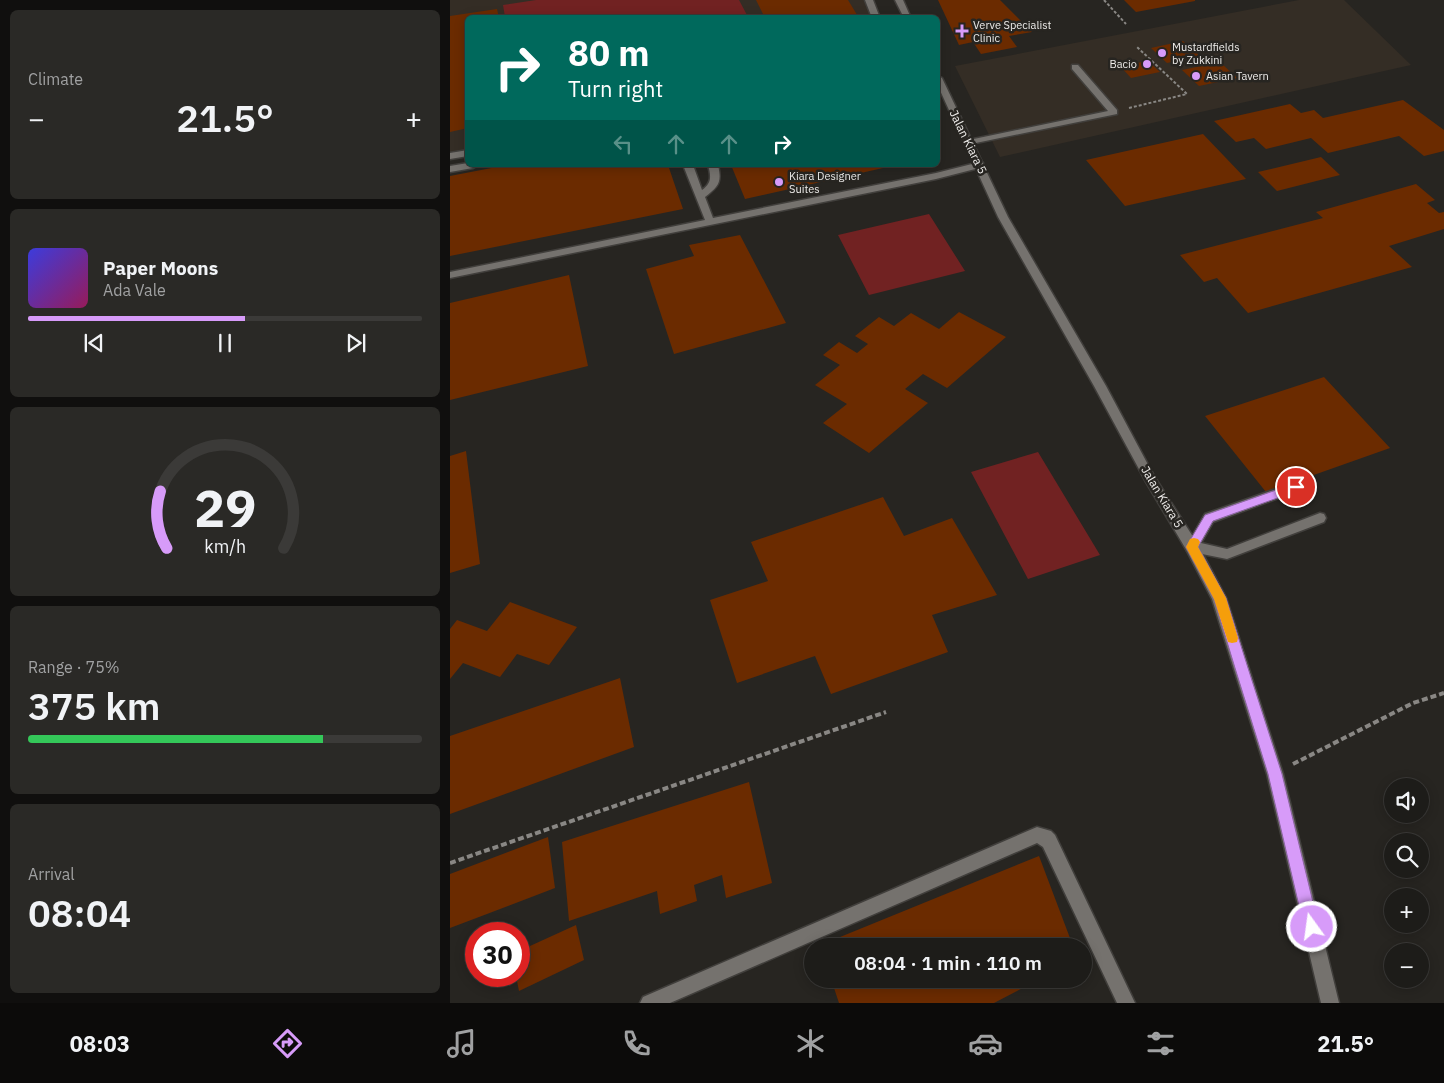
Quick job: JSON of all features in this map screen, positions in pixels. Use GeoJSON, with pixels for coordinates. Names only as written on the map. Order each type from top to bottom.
{"type":"FeatureCollection","features":[{"type":"Feature","properties":{"kind":"street"},"geometry":{"type":"LineString","coordinates":[[869,0],[875,15]]}},
{"type":"Feature","properties":{"kind":"street"},"geometry":{"type":"LineString","coordinates":[[899,0],[906,15]]}},
{"type":"Feature","properties":{"kind":"street"},"geometry":{"type":"LineString","coordinates":[[969,143],[1114,112],[1074,67]]}},
{"type":"Feature","properties":{"kind":"street","name":"Jalan Kiara 5"},"geometry":{"type":"LineString","coordinates":[[940,82],[1003,217],[1100,386],[1150,479],[1192,547],[1220,598],[1275,774],[1330,1003]]}},
{"type":"Feature","properties":{"kind":"street"},"geometry":{"type":"LineString","coordinates":[[450,156],[465,153]]}},
{"type":"Feature","properties":{"kind":"street"},"geometry":{"type":"LineString","coordinates":[[450,275],[936,176],[980,165]]}},
{"type":"Feature","properties":{"kind":"street"},"geometry":{"type":"LineString","coordinates":[[450,169],[465,166]]}},
{"type":"Feature","properties":{"kind":"street"},"geometry":{"type":"LineString","coordinates":[[689,167],[710,222]]}},
{"type":"Feature","properties":{"kind":"street"},"geometry":{"type":"LineString","coordinates":[[700,196],[712,187],[716,177],[714,167]]}},
{"type":"Feature","properties":{"kind":"street"},"geometry":{"type":"LineString","coordinates":[[931,167],[936,176]]}},
{"type":"Feature","properties":{"kind":"street"},"geometry":{"type":"LineString","coordinates":[[1296,487],[1209,518],[1192,547],[1227,554],[1320,518]]}},
{"type":"Feature","properties":{"kind":"street"},"geometry":{"type":"LineString","coordinates":[[650,1003],[1037,836],[1045,837],[1049,841],[1126,1003]]}},
{"type":"Feature","properties":{"kind":"path"},"geometry":{"type":"LineString","coordinates":[[1104,0],[1126,24]]}},
{"type":"Feature","properties":{"kind":"path"},"geometry":{"type":"LineString","coordinates":[[1114,112],[1187,94],[1137,47]]}},
{"type":"Feature","properties":{"kind":"path"},"geometry":{"type":"LineString","coordinates":[[1275,774],[1413,703],[1444,693]]}},
{"type":"Feature","properties":{"kind":"path"},"geometry":{"type":"LineString","coordinates":[[450,864],[886,712]]}},
{"type":"Feature","properties":{"kind":"shaded area"},"geometry":{"type":"Polygon","coordinates":[[[450,0],[871,0],[878,15],[465,15],[465,155],[450,158],[450,0]]]}},
{"type":"Feature","properties":{"kind":"shaded area"},"geometry":{"type":"Polygon","coordinates":[[[536,0],[739,0],[747,15],[505,15],[503,5],[536,0]]]}},
{"type":"Feature","properties":{"kind":"shaded area"},"geometry":{"type":"Polygon","coordinates":[[[1299,0],[1344,0],[1411,65],[1000,157],[955,66],[1299,0]]]}},
{"type":"Feature","properties":{"kind":"shaded area"},"geometry":{"type":"Polygon","coordinates":[[[929,214],[965,271],[869,295],[838,235],[929,214]]]}},
{"type":"Feature","properties":{"kind":"shaded area"},"geometry":{"type":"Polygon","coordinates":[[[1038,452],[1100,555],[1028,579],[971,472],[1038,452]]]}},
{"type":"Feature","properties":{"kind":"building"},"geometry":{"type":"Polygon","coordinates":[[[756,0],[848,0],[857,15],[764,15],[756,0]]]}},
{"type":"Feature","properties":{"kind":"building"},"geometry":{"type":"Polygon","coordinates":[[[938,0],[1000,0],[1032,32],[1009,36],[1017,47],[981,54],[973,42],[959,45],[938,0]]]}},
{"type":"Feature","properties":{"kind":"building"},"geometry":{"type":"Polygon","coordinates":[[[1124,0],[1195,0],[1195,1],[1136,12],[1124,0]]]}},
{"type":"Feature","properties":{"kind":"building"},"geometry":{"type":"Polygon","coordinates":[[[497,9],[498,15],[465,15],[465,129],[450,132],[450,16],[497,9]]]}},
{"type":"Feature","properties":{"kind":"building"},"geometry":{"type":"Polygon","coordinates":[[[1183,41],[1200,56],[1167,63],[1151,48],[1183,41]]]}},
{"type":"Feature","properties":{"kind":"building"},"geometry":{"type":"Polygon","coordinates":[[[1148,61],[1160,72],[1131,78],[1120,66],[1148,61]]]}},
{"type":"Feature","properties":{"kind":"building"},"geometry":{"type":"Polygon","coordinates":[[[1220,62],[1237,78],[1199,86],[1182,70],[1220,62]]]}},
{"type":"Feature","properties":{"kind":"building"},"geometry":{"type":"Polygon","coordinates":[[[1403,100],[1444,130],[1444,151],[1424,156],[1399,136],[1328,153],[1311,138],[1266,149],[1254,138],[1236,142],[1214,121],[1290,104],[1301,113],[1314,110],[1323,118],[1403,100]]]}},
{"type":"Feature","properties":{"kind":"building"},"geometry":{"type":"Polygon","coordinates":[[[1203,134],[1246,179],[1125,206],[1086,160],[1203,134]]]}},
{"type":"Feature","properties":{"kind":"building"},"geometry":{"type":"Polygon","coordinates":[[[1321,157],[1340,175],[1277,191],[1258,172],[1321,157]]]}},
{"type":"Feature","properties":{"kind":"building"},"geometry":{"type":"Polygon","coordinates":[[[497,167],[669,167],[683,209],[450,256],[450,176],[497,167]]]}},
{"type":"Feature","properties":{"kind":"building","name":"Kiara Designer Suites"},"geometry":{"type":"Polygon","coordinates":[[[732,167],[888,167],[745,199],[732,167]]]}},
{"type":"Feature","properties":{"kind":"building"},"geometry":{"type":"Polygon","coordinates":[[[1416,184],[1435,200],[1427,203],[1439,213],[1444,212],[1444,229],[1389,246],[1412,267],[1248,313],[1217,278],[1204,282],[1180,255],[1323,218],[1316,212],[1416,184]]]}},
{"type":"Feature","properties":{"kind":"building"},"geometry":{"type":"Polygon","coordinates":[[[740,235],[786,323],[674,354],[646,269],[694,256],[689,245],[740,235]]]}},
{"type":"Feature","properties":{"kind":"building"},"geometry":{"type":"Polygon","coordinates":[[[569,275],[588,366],[450,400],[450,303],[569,275]]]}},
{"type":"Feature","properties":{"kind":"building"},"geometry":{"type":"Polygon","coordinates":[[[959,312],[1006,337],[947,388],[923,374],[905,389],[928,403],[869,453],[823,423],[847,404],[815,385],[840,365],[823,355],[839,342],[857,353],[868,344],[855,336],[879,317],[894,326],[911,313],[939,329],[959,312]]]}},
{"type":"Feature","properties":{"kind":"building"},"geometry":{"type":"Polygon","coordinates":[[[1324,377],[1390,448],[1266,492],[1205,416],[1324,377]]]}},
{"type":"Feature","properties":{"kind":"building"},"geometry":{"type":"Polygon","coordinates":[[[466,451],[480,564],[450,573],[450,456],[466,451]]]}},
{"type":"Feature","properties":{"kind":"building"},"geometry":{"type":"Polygon","coordinates":[[[883,497],[904,536],[952,518],[997,595],[932,615],[948,652],[831,694],[815,656],[737,683],[710,600],[768,581],[751,542],[883,497]]]}},
{"type":"Feature","properties":{"kind":"building"},"geometry":{"type":"Polygon","coordinates":[[[510,602],[577,627],[549,665],[517,654],[500,677],[463,663],[450,679],[450,629],[457,620],[487,631],[510,602]]]}},
{"type":"Feature","properties":{"kind":"building"},"geometry":{"type":"Polygon","coordinates":[[[620,678],[634,747],[450,814],[450,736],[620,678]]]}},
{"type":"Feature","properties":{"kind":"building"},"geometry":{"type":"Polygon","coordinates":[[[749,782],[772,883],[726,898],[722,875],[694,885],[697,901],[660,914],[657,891],[569,921],[562,842],[749,782]]]}},
{"type":"Feature","properties":{"kind":"building"},"geometry":{"type":"Polygon","coordinates":[[[548,837],[555,888],[450,928],[450,874],[548,837]]]}},
{"type":"Feature","properties":{"kind":"building"},"geometry":{"type":"Polygon","coordinates":[[[1039,856],[1070,938],[838,938],[1039,856]]]}},
{"type":"Feature","properties":{"kind":"building"},"geometry":{"type":"Polygon","coordinates":[[[576,925],[584,960],[530,986],[530,946],[576,925]]]}},
{"type":"Feature","properties":{"kind":"building"},"geometry":{"type":"Polygon","coordinates":[[[518,987],[527,987],[519,991],[518,987]]]}},
{"type":"Feature","properties":{"kind":"building"},"geometry":{"type":"Polygon","coordinates":[[[834,988],[1023,988],[994,1003],[839,1003],[834,988]]]}},
{"type":"Feature","properties":{"kind":"slow traffic"},"geometry":{"type":"LineString","coordinates":[[1194,542],[1192,547],[1220,598],[1232,638]]}},
{"type":"Feature","properties":{"kind":"place","name":"Verve Specialist Clinic"},"geometry":{"type":"Point","coordinates":[962,31]}},
{"type":"Feature","properties":{"kind":"place","name":"Mustardfields by Zukkini"},"geometry":{"type":"Point","coordinates":[1162,53]}},
{"type":"Feature","properties":{"kind":"place","name":"Bacio"},"geometry":{"type":"Point","coordinates":[1147,64]}},
{"type":"Feature","properties":{"kind":"place","name":"Asian Tavern"},"geometry":{"type":"Point","coordinates":[1196,76]}},
{"type":"Feature","properties":{"kind":"place","name":"Kiara Designer Suites"},"geometry":{"type":"Point","coordinates":[779,182]}},
{"type":"Feature","properties":{"kind":"route"},"geometry":{"type":"LineString","coordinates":[[1296,487],[1209,518],[1192,547],[1220,598],[1275,774],[1312,927]]}}]}
